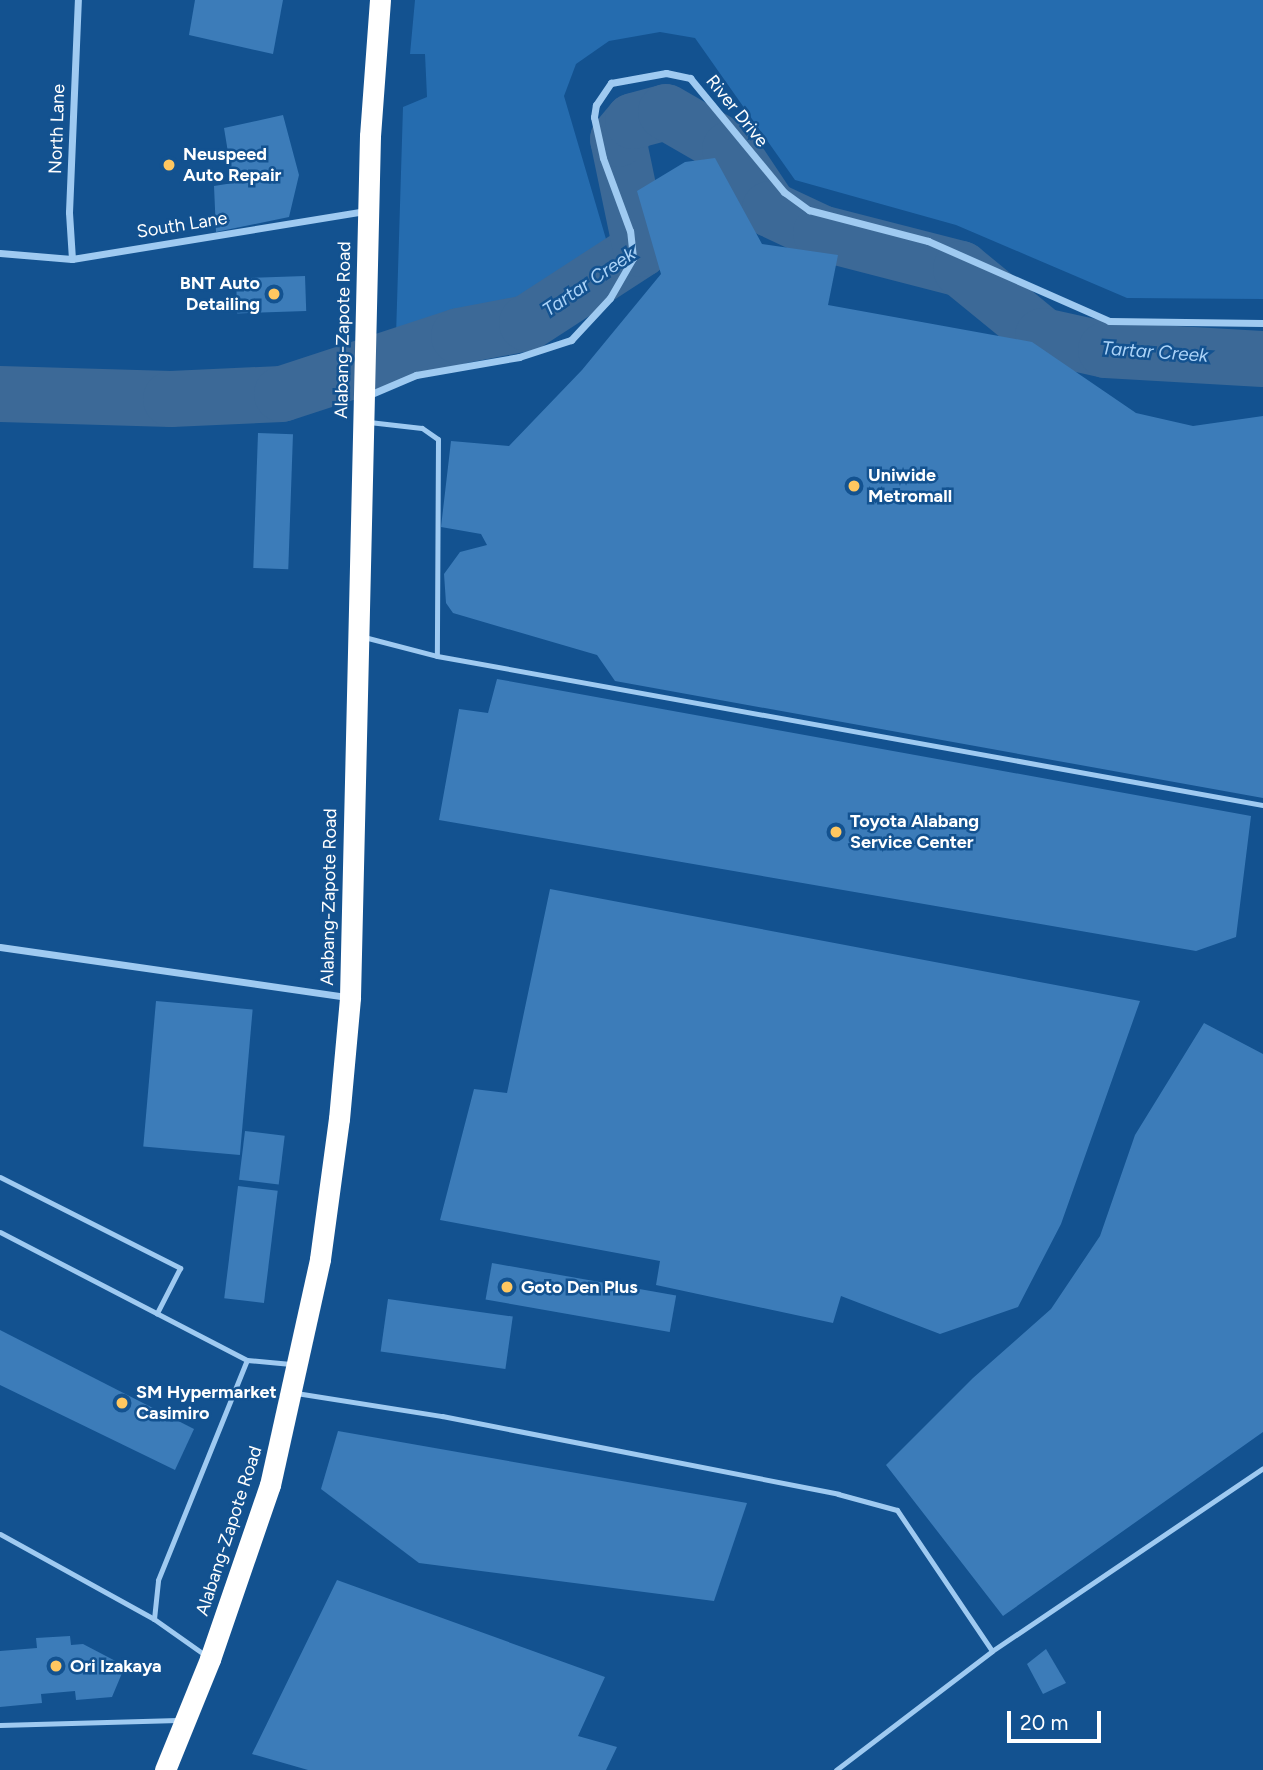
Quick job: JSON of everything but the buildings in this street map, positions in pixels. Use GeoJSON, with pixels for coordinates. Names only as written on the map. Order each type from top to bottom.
{"type":"FeatureCollection","features":[{"type":"Feature","properties":{"kind":"highway","name":"Alabang-Zapote Road"},"geometry":{"type":"LineString","coordinates":[[165,1770],[210,1659],[270,1485],[300,1365],[339,1119],[350,997],[368,210],[380,0]]}},
{"type":"Feature","properties":{"kind":"street","name":"North Lane"},"geometry":{"type":"LineString","coordinates":[[72,259],[69,212],[78,0]]}},
{"type":"Feature","properties":{"kind":"street","name":"River Drive"},"geometry":{"type":"LineString","coordinates":[[365,390],[416,375],[519,357],[571,340],[610,298],[634,258],[630,231],[603,158],[594,117],[596,105],[611,83],[666,73],[690,78],[784,192],[809,210],[928,241],[1109,320],[1263,323]]}},
{"type":"Feature","properties":{"kind":"street","name":"South Lane"},"geometry":{"type":"LineString","coordinates":[[0,253],[72,259],[368,210]]}},
{"type":"Feature","properties":{"kind":"street"},"geometry":{"type":"LineString","coordinates":[[0,947],[350,997]]}},
{"type":"Feature","properties":{"kind":"lane"},"geometry":{"type":"LineString","coordinates":[[364,421],[422,428],[438,439],[437,656]]}},
{"type":"Feature","properties":{"kind":"lane"},"geometry":{"type":"LineString","coordinates":[[358,636],[437,656],[1263,805]]}},
{"type":"Feature","properties":{"kind":"lane"},"geometry":{"type":"LineString","coordinates":[[0,1177],[180,1268],[157,1313]]}},
{"type":"Feature","properties":{"kind":"lane"},"geometry":{"type":"LineString","coordinates":[[0,1232],[247,1360],[300,1365]]}},
{"type":"Feature","properties":{"kind":"lane"},"geometry":{"type":"LineString","coordinates":[[154,1619],[158,1580],[247,1360]]}},
{"type":"Feature","properties":{"kind":"lane"},"geometry":{"type":"LineString","coordinates":[[293,1392],[469,1422],[838,1494],[897,1510],[992,1651]]}},
{"type":"Feature","properties":{"kind":"lane"},"geometry":{"type":"LineString","coordinates":[[836,1770],[992,1651],[1263,1468]]}},
{"type":"Feature","properties":{"kind":"lane"},"geometry":{"type":"LineString","coordinates":[[0,1534],[154,1619],[210,1659]]}},
{"type":"Feature","properties":{"kind":"lane"},"geometry":{"type":"LineString","coordinates":[[0,1725],[185,1720]]}},
{"type":"Feature","properties":{"kind":"shaded area"},"geometry":{"type":"Polygon","coordinates":[[[415,0],[1263,0],[1263,299],[1127,298],[956,225],[795,180],[695,38],[660,32],[609,41],[576,64],[564,96],[606,239],[560,302],[396,336],[403,107],[427,97],[425,54],[410,54],[415,0]]]}},
{"type":"Feature","properties":{"kind":"waterway","name":"Tartar Creek"},"geometry":{"type":"LineString","coordinates":[[0,394],[171,399],[282,394],[459,336],[527,323],[641,249],[618,139],[633,121],[666,112],[730,149],[770,209],[821,233],[961,269],[1043,336],[1106,350],[1263,359]]}},
{"type":"Feature","properties":{"kind":"place","name":"Neuspeed Auto Repair"},"geometry":{"type":"Point","coordinates":[169,165]}},
{"type":"Feature","properties":{"kind":"place","name":"BNT Auto Detailing"},"geometry":{"type":"Point","coordinates":[274,294]}},
{"type":"Feature","properties":{"kind":"place","name":"Uniwide Metromall"},"geometry":{"type":"Point","coordinates":[854,486]}},
{"type":"Feature","properties":{"kind":"place","name":"Toyota Alabang Service Center"},"geometry":{"type":"Point","coordinates":[836,832]}},
{"type":"Feature","properties":{"kind":"place","name":"Goto Den Plus"},"geometry":{"type":"Point","coordinates":[507,1287]}},
{"type":"Feature","properties":{"kind":"place","name":"SM Hypermarket Casimiro"},"geometry":{"type":"Point","coordinates":[122,1403]}},
{"type":"Feature","properties":{"kind":"place","name":"Ori Izakaya"},"geometry":{"type":"Point","coordinates":[56,1666]}}]}
